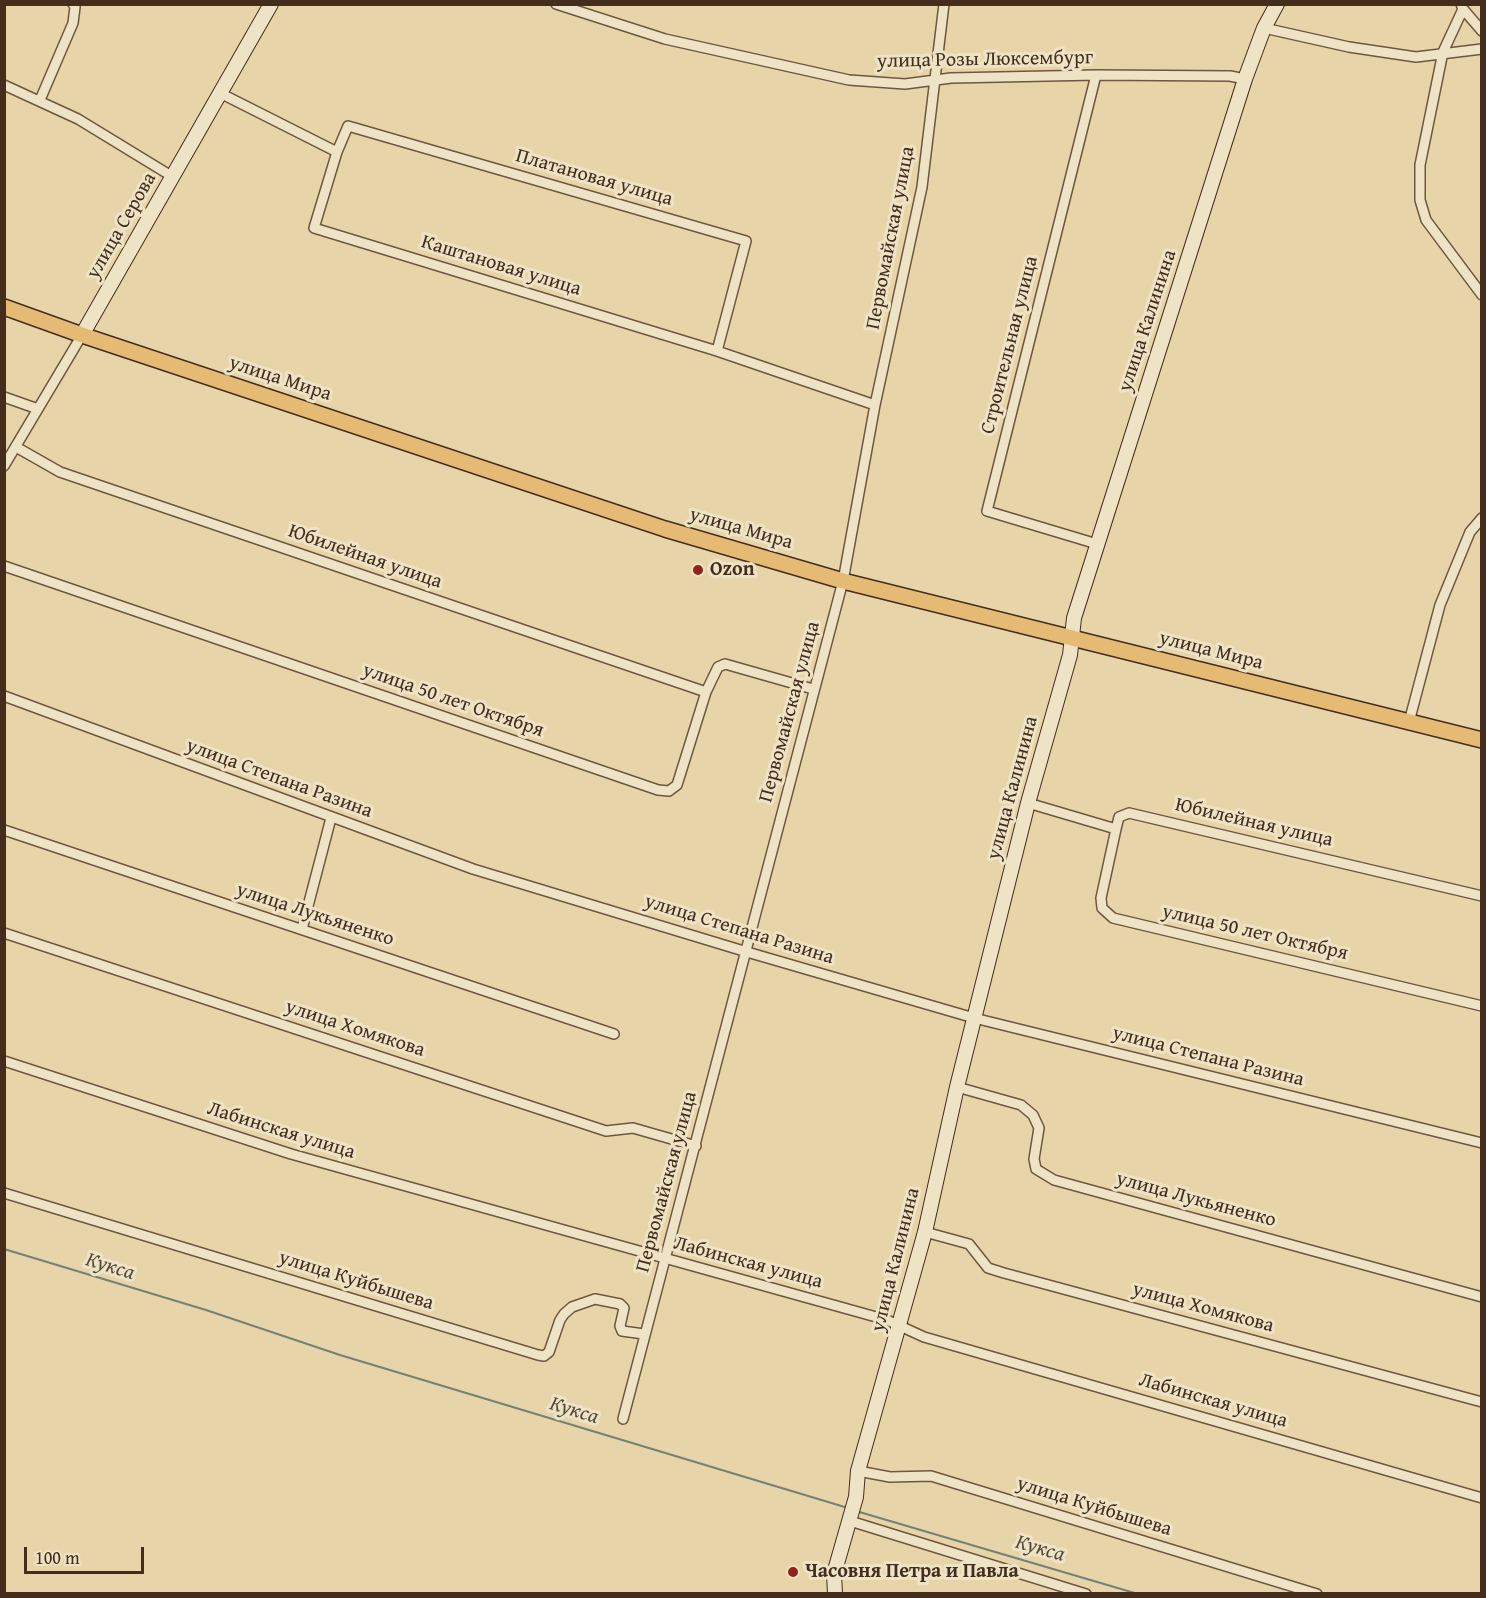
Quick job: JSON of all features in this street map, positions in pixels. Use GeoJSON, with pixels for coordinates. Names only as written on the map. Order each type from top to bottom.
{"type":"FeatureCollection","features":[{"type":"Feature","properties":{"kind":"main road","name":"улица Мира"},"geometry":{"type":"LineString","coordinates":[[4,307],[665,529],[843,580],[1482,740]]}},
{"type":"Feature","properties":{"kind":"street","name":"улица Серова"},"geometry":{"type":"LineString","coordinates":[[4,466],[82,335],[271,4]]}},
{"type":"Feature","properties":{"kind":"street","name":"улица Розы Люксембург"},"geometry":{"type":"LineString","coordinates":[[556,4],[665,39],[849,80],[905,84],[936,80],[1096,75],[1230,76],[1245,79]]}},
{"type":"Feature","properties":{"kind":"street","name":"Первомайская улица"},"geometry":{"type":"LineString","coordinates":[[623,1419],[843,580],[875,405],[922,186],[936,80],[938,37],[944,4]]}},
{"type":"Feature","properties":{"kind":"street","name":"улица Калинина"},"geometry":{"type":"LineString","coordinates":[[835,1593],[834,1574],[856,1497],[858,1471],[925,1232],[974,1018],[1028,804],[1070,655],[1074,618],[1245,79],[1264,28],[1277,4]]}},
{"type":"Feature","properties":{"kind":"street"},"geometry":{"type":"LineString","coordinates":[[40,100],[73,23],[74,6]]}},
{"type":"Feature","properties":{"kind":"street"},"geometry":{"type":"LineString","coordinates":[[1482,31],[1462,7],[1443,52],[1420,165],[1420,200],[1426,220],[1482,295]]}},
{"type":"Feature","properties":{"kind":"street"},"geometry":{"type":"LineString","coordinates":[[1264,28],[1337,45],[1416,57],[1482,49]]}},
{"type":"Feature","properties":{"kind":"street","name":"Строительная улица"},"geometry":{"type":"LineString","coordinates":[[1096,75],[987,511],[1097,544]]}},
{"type":"Feature","properties":{"kind":"street"},"geometry":{"type":"LineString","coordinates":[[4,85],[78,118],[172,177]]}},
{"type":"Feature","properties":{"kind":"street"},"geometry":{"type":"LineString","coordinates":[[220,93],[337,152]]}},
{"type":"Feature","properties":{"kind":"street","name":"Платановая улица"},"geometry":{"type":"LineString","coordinates":[[337,152],[348,126],[746,241],[717,351]]}},
{"type":"Feature","properties":{"kind":"street","name":"Каштановая улица"},"geometry":{"type":"LineString","coordinates":[[337,152],[314,228],[717,351],[875,405]]}},
{"type":"Feature","properties":{"kind":"street"},"geometry":{"type":"LineString","coordinates":[[4,397],[38,409]]}},
{"type":"Feature","properties":{"kind":"street","name":"Юбилейная улица"},"geometry":{"type":"LineString","coordinates":[[16,447],[70,475],[706,692]]}},
{"type":"Feature","properties":{"kind":"street"},"geometry":{"type":"LineString","coordinates":[[1409,722],[1440,605],[1470,532],[1482,518]]}},
{"type":"Feature","properties":{"kind":"street","name":"улица 50 лет Октября"},"geometry":{"type":"LineString","coordinates":[[4,566],[658,790],[669,791],[677,785],[706,692],[718,667],[725,664],[813,689]]}},
{"type":"Feature","properties":{"kind":"street","name":"улица Степана Разина"},"geometry":{"type":"LineString","coordinates":[[4,696],[473,869],[747,952],[974,1018],[1482,1143]]}},
{"type":"Feature","properties":{"kind":"street"},"geometry":{"type":"LineString","coordinates":[[1028,804],[1116,829]]}},
{"type":"Feature","properties":{"kind":"street","name":"Юбилейная улица"},"geometry":{"type":"LineString","coordinates":[[1116,829],[1119,817],[1129,813],[1482,896]]}},
{"type":"Feature","properties":{"kind":"street"},"geometry":{"type":"LineString","coordinates":[[302,929],[331,818]]}},
{"type":"Feature","properties":{"kind":"street","name":"улица 50 лет Октября"},"geometry":{"type":"LineString","coordinates":[[1116,829],[1101,898],[1102,908],[1113,918],[1482,1006]]}},
{"type":"Feature","properties":{"kind":"street","name":"улица Лукьяненко"},"geometry":{"type":"LineString","coordinates":[[4,830],[614,1034]]}},
{"type":"Feature","properties":{"kind":"street","name":"улица Хомякова"},"geometry":{"type":"LineString","coordinates":[[4,933],[606,1131],[633,1128],[696,1146]]}},
{"type":"Feature","properties":{"kind":"street","name":"Лабинская улица"},"geometry":{"type":"LineString","coordinates":[[4,1061],[291,1154],[900,1325],[924,1337],[1482,1498]]}},
{"type":"Feature","properties":{"kind":"street","name":"улица Лукьяненко"},"geometry":{"type":"LineString","coordinates":[[957,1088],[1021,1105],[1033,1115],[1039,1128],[1034,1159],[1036,1168],[1054,1180],[1482,1297]]}},
{"type":"Feature","properties":{"kind":"street","name":"улица Куйбышева"},"geometry":{"type":"LineString","coordinates":[[4,1193],[538,1355],[544,1356],[549,1352],[564,1314],[572,1307],[595,1299],[620,1304],[624,1308],[620,1326],[622,1331],[644,1334]]}},
{"type":"Feature","properties":{"kind":"street","name":"улица Хомякова"},"geometry":{"type":"LineString","coordinates":[[925,1232],[969,1244],[988,1268],[1004,1273],[1482,1402]]}},
{"type":"Feature","properties":{"kind":"street","name":"улица Куйбышева"},"geometry":{"type":"LineString","coordinates":[[858,1471],[890,1477],[931,1476],[1317,1593]]}},
{"type":"Feature","properties":{"kind":"street"},"geometry":{"type":"LineString","coordinates":[[850,1518],[1086,1593]]}},
{"type":"Feature","properties":{"kind":"waterway","name":"Кукса"},"geometry":{"type":"LineString","coordinates":[[4,1249],[206,1310],[340,1355],[848,1508]]}},
{"type":"Feature","properties":{"kind":"waterway","name":"Кукса"},"geometry":{"type":"LineString","coordinates":[[856,1511],[1138,1594]]}},
{"type":"Feature","properties":{"kind":"place","name":"Ozon"},"geometry":{"type":"Point","coordinates":[698,570]}},
{"type":"Feature","properties":{"kind":"place","name":"Часовня Петра и Павла"},"geometry":{"type":"Point","coordinates":[793,1572]}}]}
